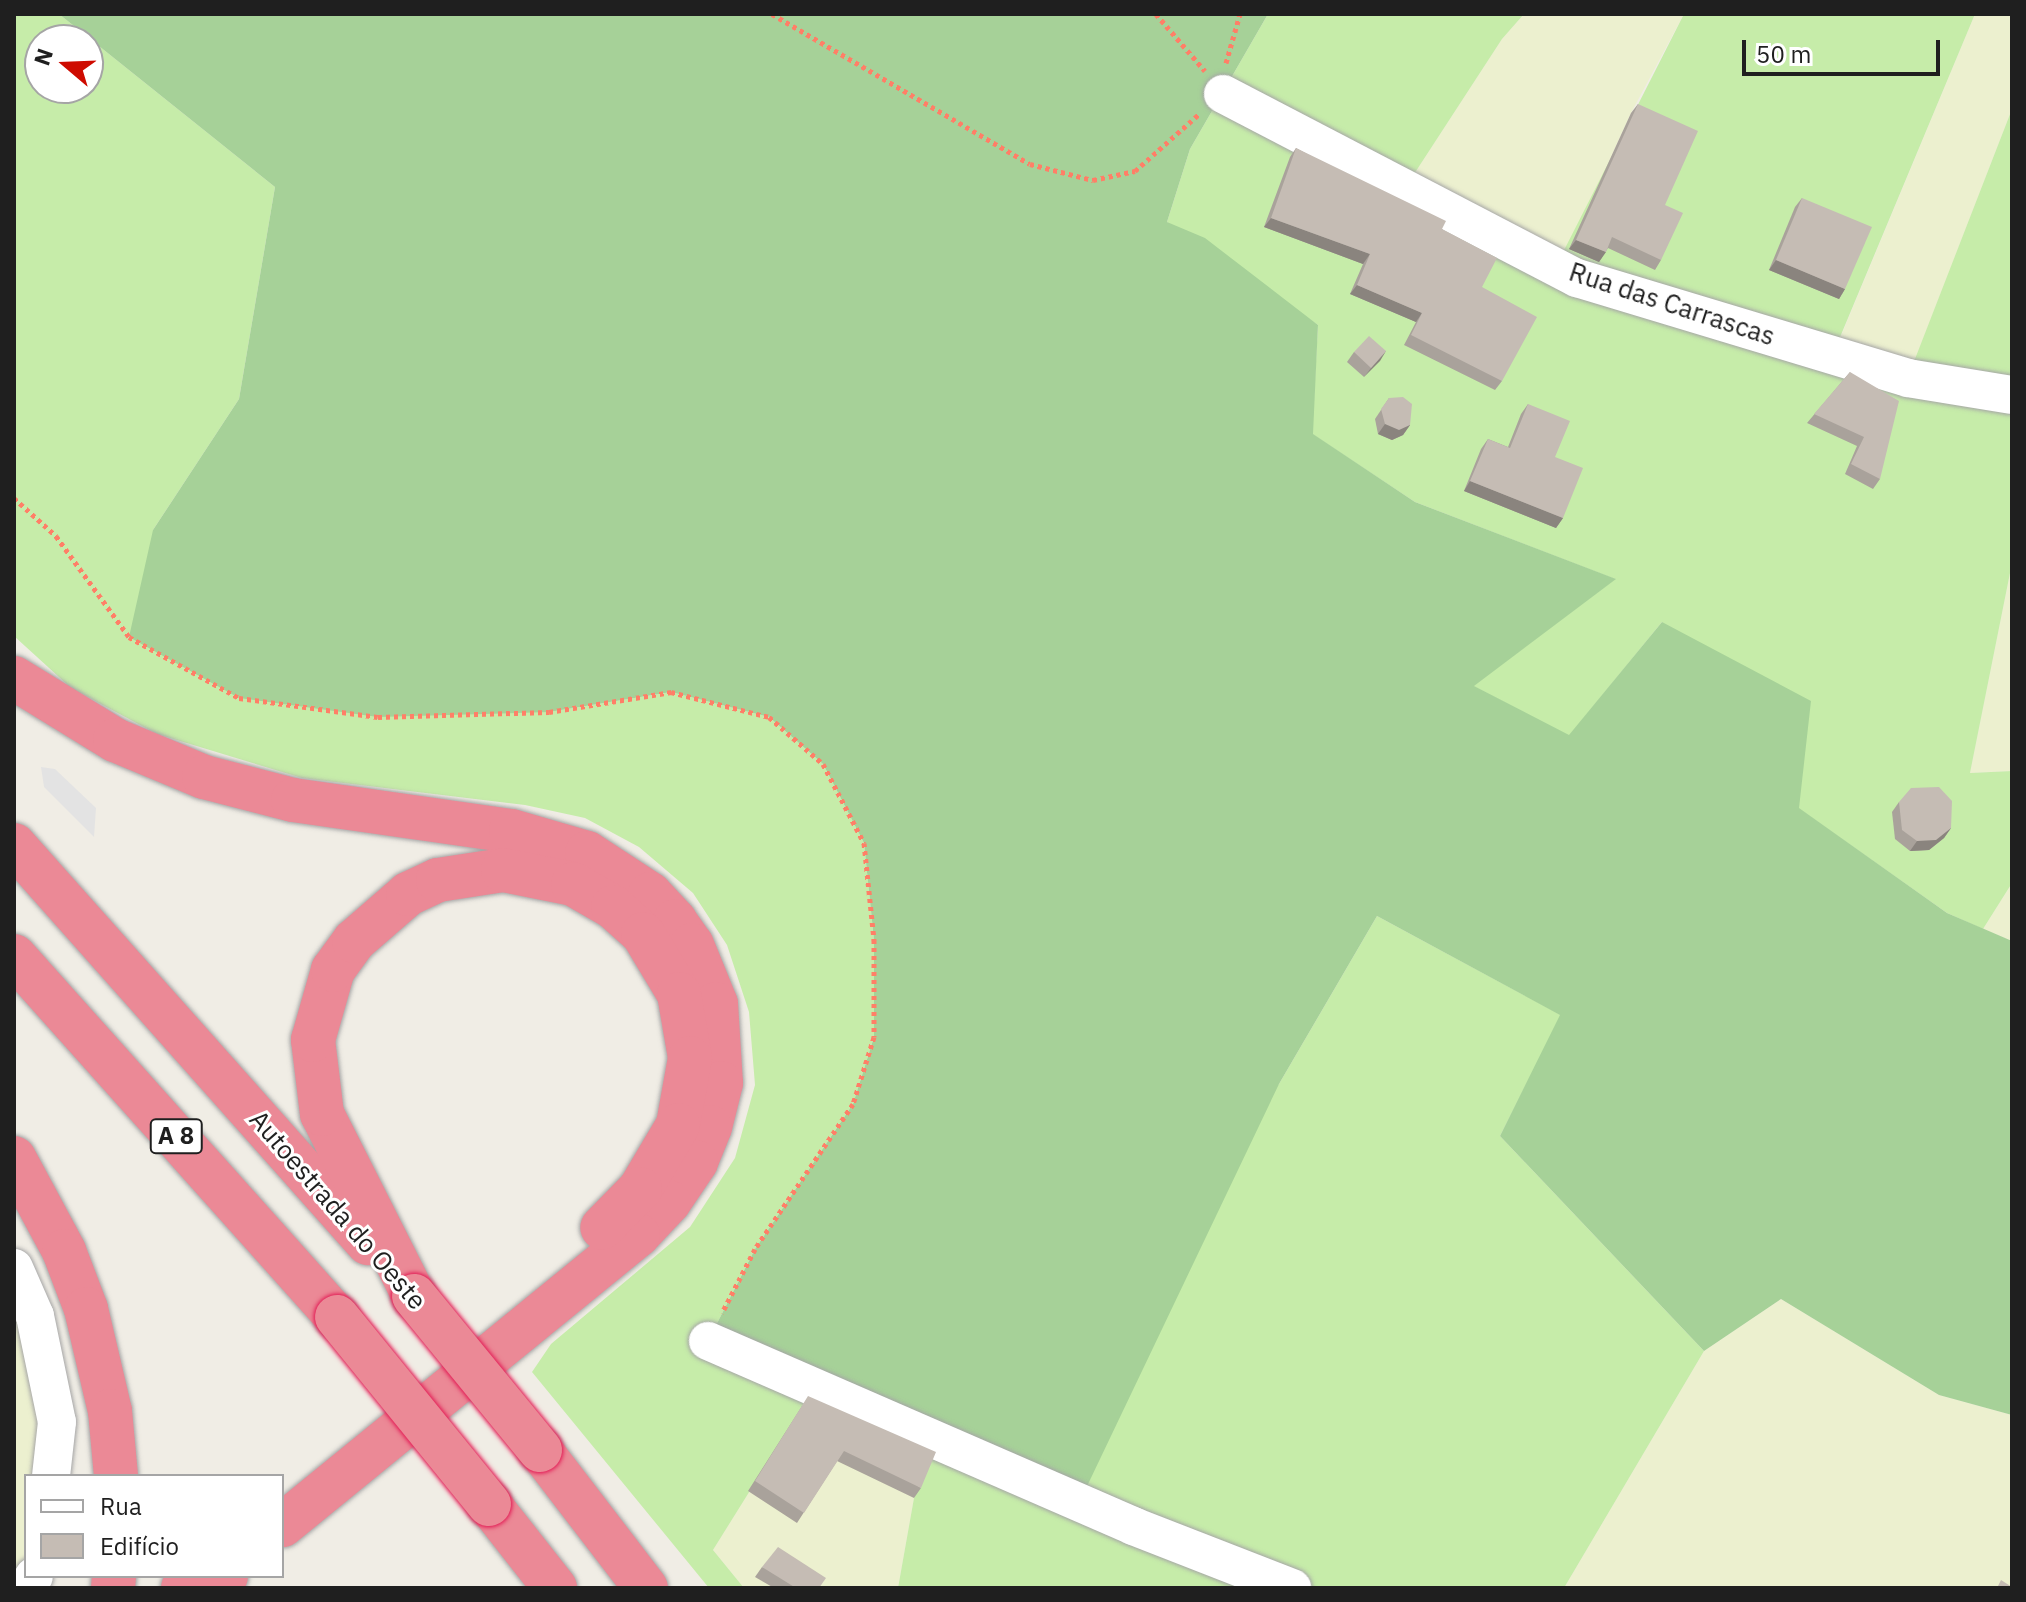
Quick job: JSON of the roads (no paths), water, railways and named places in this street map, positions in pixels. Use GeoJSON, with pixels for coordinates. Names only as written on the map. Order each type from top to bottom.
{"type":"FeatureCollection","features":[{"type":"Feature","properties":{"kind":"highway"},"geometry":{"type":"LineString","coordinates":[[14,678],[115,740],[204,777],[293,800],[511,831],[587,853],[650,894],[675,921],[699,959],[716,1004],[721,1083],[710,1127],[696,1162],[669,1202],[638,1235],[284,1523]]}},
{"type":"Feature","properties":{"kind":"highway","name":"Autoestrada do Oeste"},"geometry":{"type":"LineString","coordinates":[[14,845],[414,1296],[540,1450],[646,1588]]}},
{"type":"Feature","properties":{"kind":"highway"},"geometry":{"type":"LineString","coordinates":[[284,1488],[615,1217],[661,1159],[678,1125],[690,1058],[679,994],[643,934],[613,907],[573,884],[503,870],[438,880],[408,894],[354,941],[325,992],[313,1040],[322,1114],[414,1296]]}},
{"type":"Feature","properties":{"kind":"highway","name":"A 8"},"geometry":{"type":"LineString","coordinates":[[14,956],[337,1317],[555,1588]]}},
{"type":"Feature","properties":{"kind":"highway"},"geometry":{"type":"LineString","coordinates":[[14,1158],[64,1251],[86,1309],[110,1411],[116,1474]]}},
{"type":"Feature","properties":{"kind":"street","name":"Rua das Carrascas"},"geometry":{"type":"LineString","coordinates":[[1223,94],[1577,278],[1908,378],[2012,395]]}},
{"type":"Feature","properties":{"kind":"street"},"geometry":{"type":"LineString","coordinates":[[14,1268],[35,1316],[57,1422],[51,1474]]}},
{"type":"Feature","properties":{"kind":"street"},"geometry":{"type":"LineString","coordinates":[[708,1341],[1133,1526],[1292,1588]]}}]}
